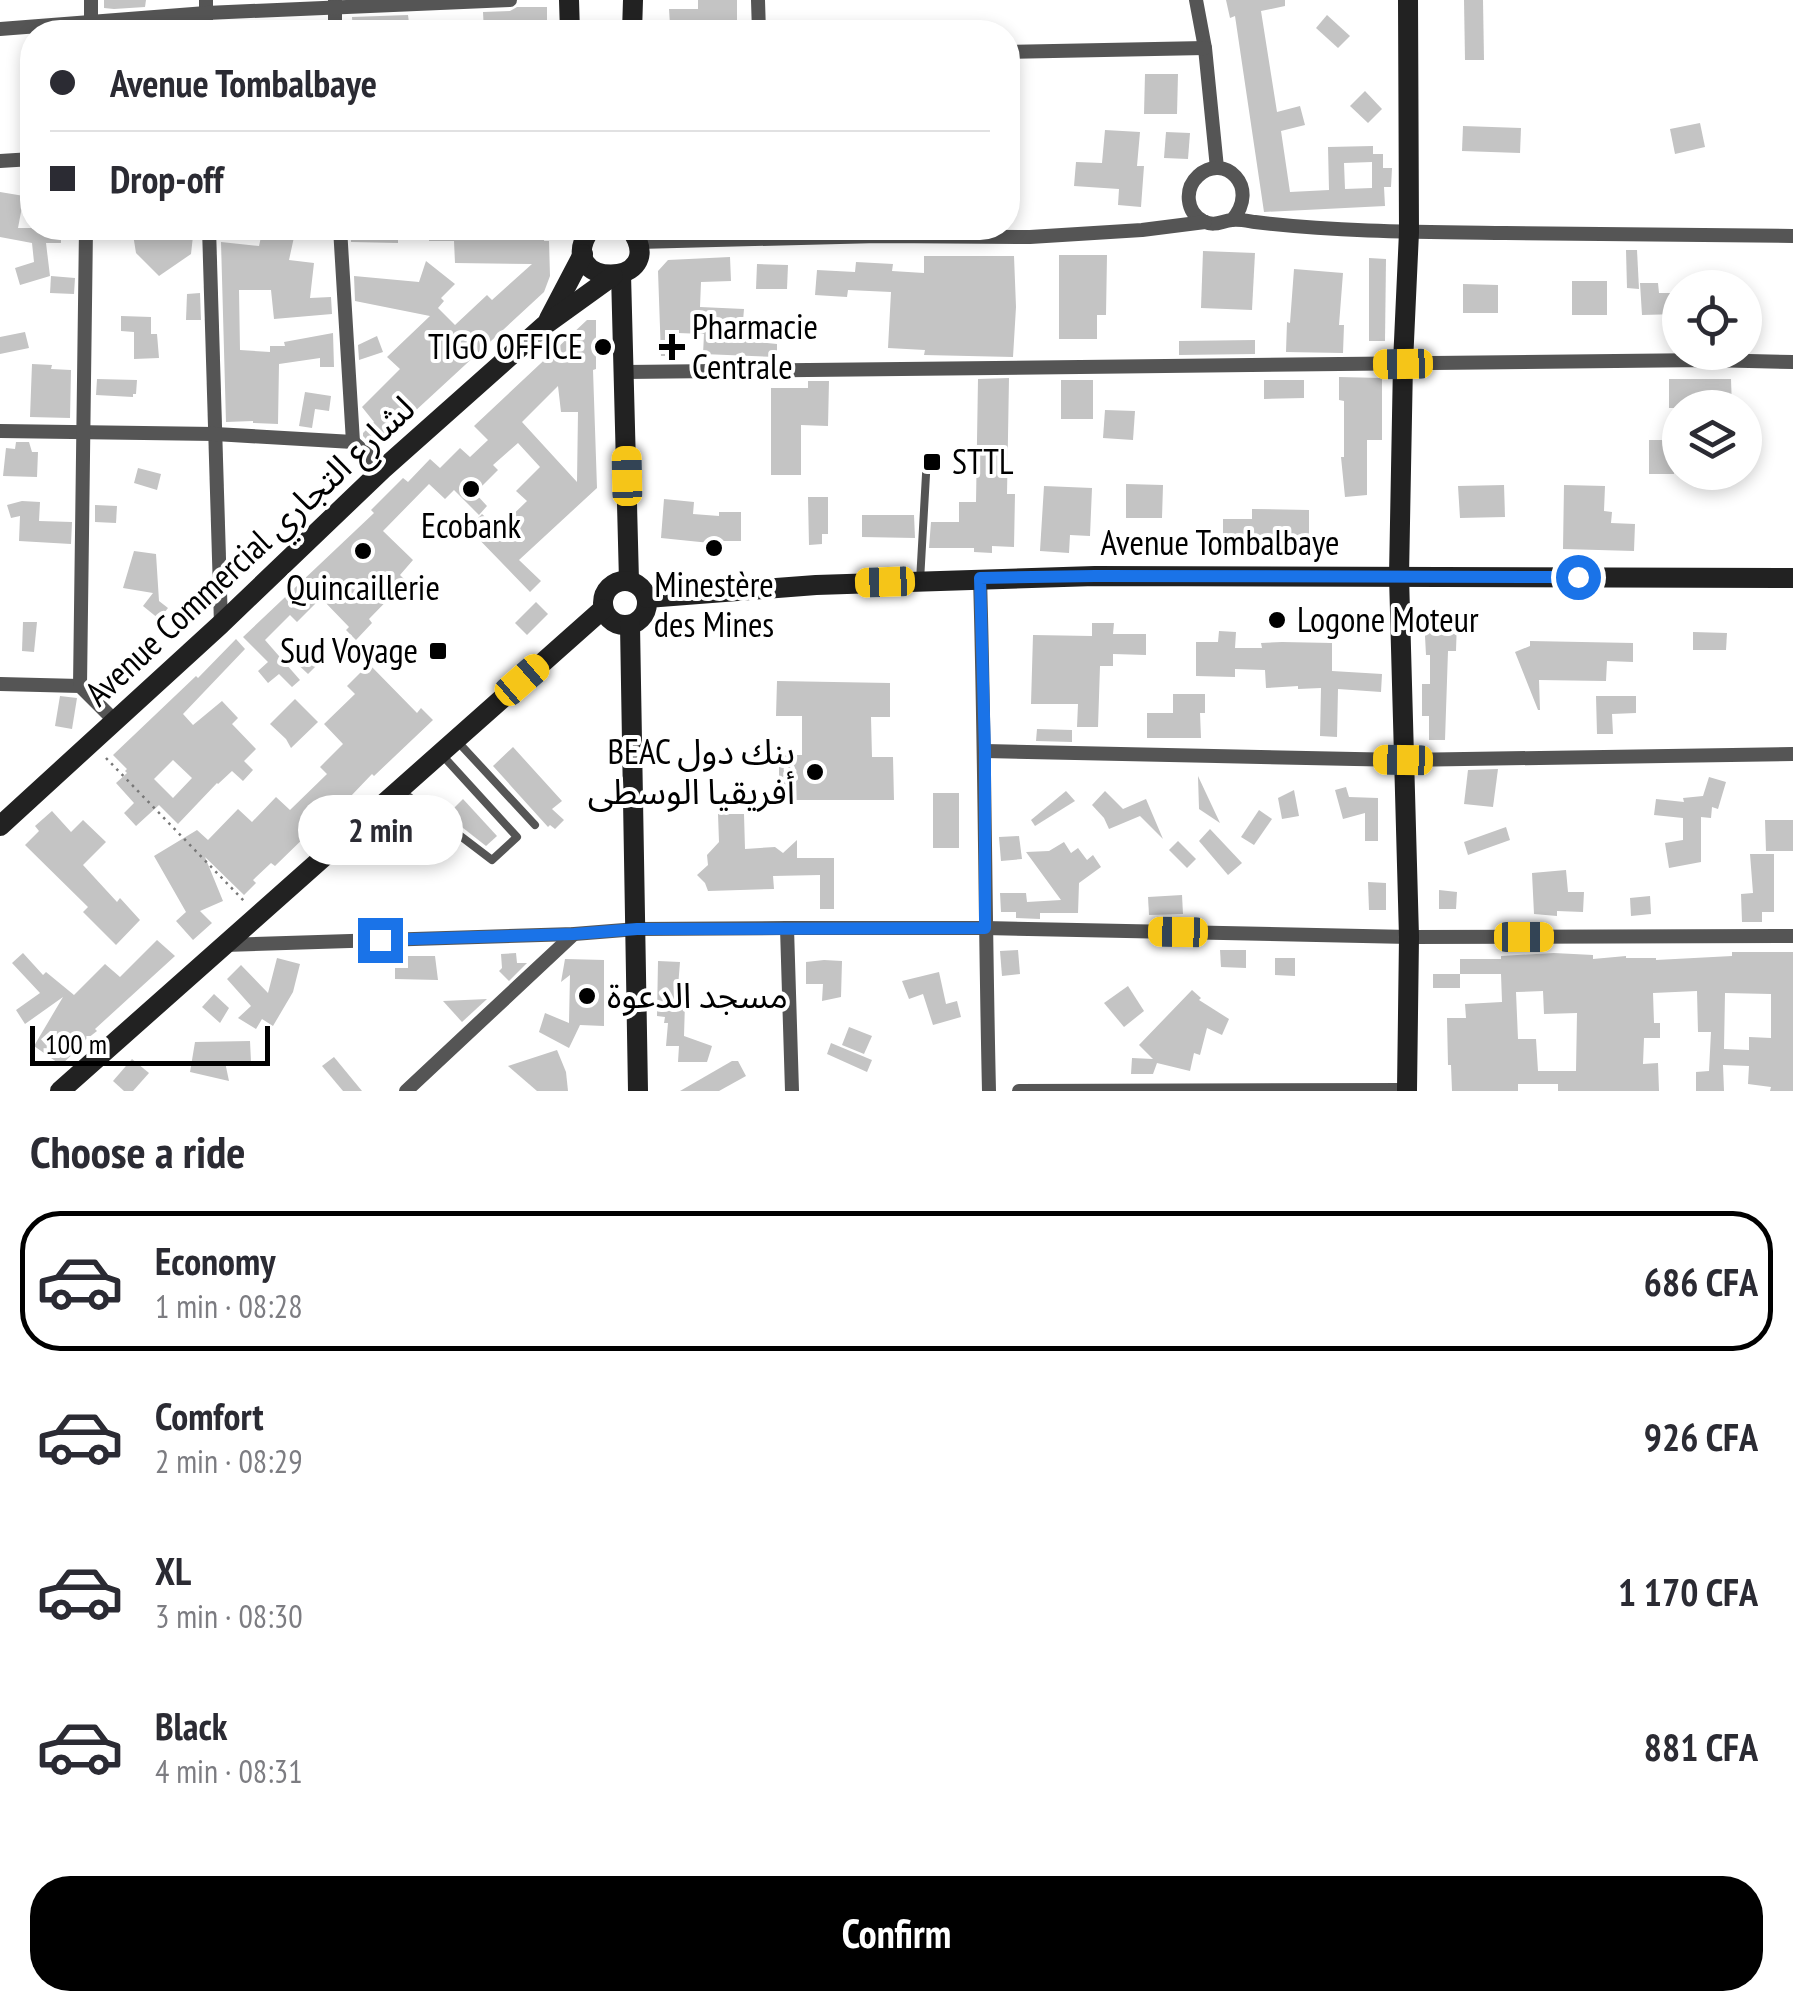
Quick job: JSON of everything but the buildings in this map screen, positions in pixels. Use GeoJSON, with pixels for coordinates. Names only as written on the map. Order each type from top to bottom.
{"type":"FeatureCollection","features":[{"type":"Feature","properties":{"kind":"street"},"geometry":{"type":"LineString","coordinates":[[129,20],[206,6],[510,0]]}},
{"type":"Feature","properties":{"kind":"street"},"geometry":{"type":"LineString","coordinates":[[1196,0],[1205,48],[1216,168]]}},
{"type":"Feature","properties":{"kind":"street"},"geometry":{"type":"LineString","coordinates":[[1019,1091],[1407,1090],[1409,938],[1398,576],[1409,232],[1408,0]]}},
{"type":"Feature","properties":{"kind":"street"},"geometry":{"type":"LineString","coordinates":[[1020,52],[1205,48]]}},
{"type":"Feature","properties":{"kind":"street"},"geometry":{"type":"LineString","coordinates":[[1205,222],[1193,211],[1188,196],[1200,174],[1216,168],[1234,174],[1242,185],[1241,210],[1232,220]]}},
{"type":"Feature","properties":{"kind":"street"},"geometry":{"type":"LineString","coordinates":[[1020,238],[1232,220],[1409,232],[1793,236]]}},
{"type":"Feature","properties":{"kind":"street"},"geometry":{"type":"LineString","coordinates":[[80,686],[86,240]]}},
{"type":"Feature","properties":{"kind":"street"},"geometry":{"type":"LineString","coordinates":[[209,240],[221,624]]}},
{"type":"Feature","properties":{"kind":"street"},"geometry":{"type":"LineString","coordinates":[[341,240],[353,442]]}},
{"type":"Feature","properties":{"kind":"street"},"geometry":{"type":"LineString","coordinates":[[546,326],[583,240]]}},
{"type":"Feature","properties":{"kind":"street"},"geometry":{"type":"LineString","coordinates":[[585,240],[590,268],[597,273],[617,275],[636,261],[635,240]]}},
{"type":"Feature","properties":{"kind":"street"},"geometry":{"type":"LineString","coordinates":[[617,275],[625,372],[629,581]]}},
{"type":"Feature","properties":{"kind":"street","name":"Avenue Commercial لشارع التجاري"},"geometry":{"type":"LineString","coordinates":[[0,826],[383,469],[546,326],[617,275]]}},
{"type":"Feature","properties":{"kind":"street"},"geometry":{"type":"LineString","coordinates":[[625,372],[1793,362]]}},
{"type":"Feature","properties":{"kind":"street"},"geometry":{"type":"LineString","coordinates":[[0,431],[215,434],[353,442],[383,469]]}},
{"type":"Feature","properties":{"kind":"street"},"geometry":{"type":"LineString","coordinates":[[980,578],[989,1091]]}},
{"type":"Feature","properties":{"kind":"street","name":"Avenue Tombalbaye"},"geometry":{"type":"LineString","coordinates":[[647,598],[980,578],[1793,578]]}},
{"type":"Feature","properties":{"kind":"street"},"geometry":{"type":"LineString","coordinates":[[621,581],[644,590],[647,598],[644,615],[630,625],[614,622],[604,608],[608,588],[621,581]]}},
{"type":"Feature","properties":{"kind":"street"},"geometry":{"type":"LineString","coordinates":[[60,1091],[604,608]]}},
{"type":"Feature","properties":{"kind":"street"},"geometry":{"type":"LineString","coordinates":[[630,625],[638,1091]]}},
{"type":"Feature","properties":{"kind":"street"},"geometry":{"type":"LineString","coordinates":[[0,684],[80,686],[115,720]]}},
{"type":"Feature","properties":{"kind":"street"},"geometry":{"type":"LineString","coordinates":[[985,751],[1403,760],[1793,754]]}},
{"type":"Feature","properties":{"kind":"street"},"geometry":{"type":"LineString","coordinates":[[788,928],[792,1091]]}},
{"type":"Feature","properties":{"kind":"street"},"geometry":{"type":"LineString","coordinates":[[225,944],[637,929],[788,928],[985,928],[1409,938],[1793,936]]}},
{"type":"Feature","properties":{"kind":"street"},"geometry":{"type":"LineString","coordinates":[[406,1091],[574,934]]}},
{"type":"Feature","properties":{"kind":"lane"},"geometry":{"type":"LineString","coordinates":[[920,581],[926,456]]}},
{"type":"Feature","properties":{"kind":"lane"},"geometry":{"type":"LineString","coordinates":[[448,746],[485,771],[535,825]]}},
{"type":"Feature","properties":{"kind":"lane"},"geometry":{"type":"LineString","coordinates":[[400,790],[492,860],[517,837],[469,785],[448,746]]}},
{"type":"Feature","properties":{"kind":"lane"},"geometry":{"type":"LineString","coordinates":[[469,785],[485,771]]}},
{"type":"Feature","properties":{"kind":"lane"},"geometry":{"type":"LineString","coordinates":[[504,822],[520,808]]}},
{"type":"Feature","properties":{"kind":"path"},"geometry":{"type":"LineString","coordinates":[[91,742],[258,915]]}},
{"type":"Feature","properties":{"kind":"place","name":"TIGO OFFICE"},"geometry":{"type":"Point","coordinates":[603,347]}},
{"type":"Feature","properties":{"kind":"place","name":"Pharmacie Centrale"},"geometry":{"type":"Point","coordinates":[672,347]}},
{"type":"Feature","properties":{"kind":"place","name":"STTL"},"geometry":{"type":"Point","coordinates":[932,462]}},
{"type":"Feature","properties":{"kind":"place","name":"Ecobank"},"geometry":{"type":"Point","coordinates":[471,489]}},
{"type":"Feature","properties":{"kind":"place","name":"Minestère des Mines"},"geometry":{"type":"Point","coordinates":[714,548]}},
{"type":"Feature","properties":{"kind":"place","name":"Quincaillerie"},"geometry":{"type":"Point","coordinates":[363,551]}},
{"type":"Feature","properties":{"kind":"place","name":"Logone Moteur"},"geometry":{"type":"Point","coordinates":[1277,620]}},
{"type":"Feature","properties":{"kind":"place","name":"Sud Voyage"},"geometry":{"type":"Point","coordinates":[438,651]}},
{"type":"Feature","properties":{"kind":"place","name":"BEAC بنك دول أفريقيا الوسطى"},"geometry":{"type":"Point","coordinates":[815,772]}},
{"type":"Feature","properties":{"kind":"place","name":"مسجد الدعوة"},"geometry":{"type":"Point","coordinates":[587,996]}},
{"type":"Feature","properties":{"kind":"route"},"geometry":{"type":"LineString","coordinates":[[380,940],[637,929],[985,928],[980,578],[1578,577]]}}]}
